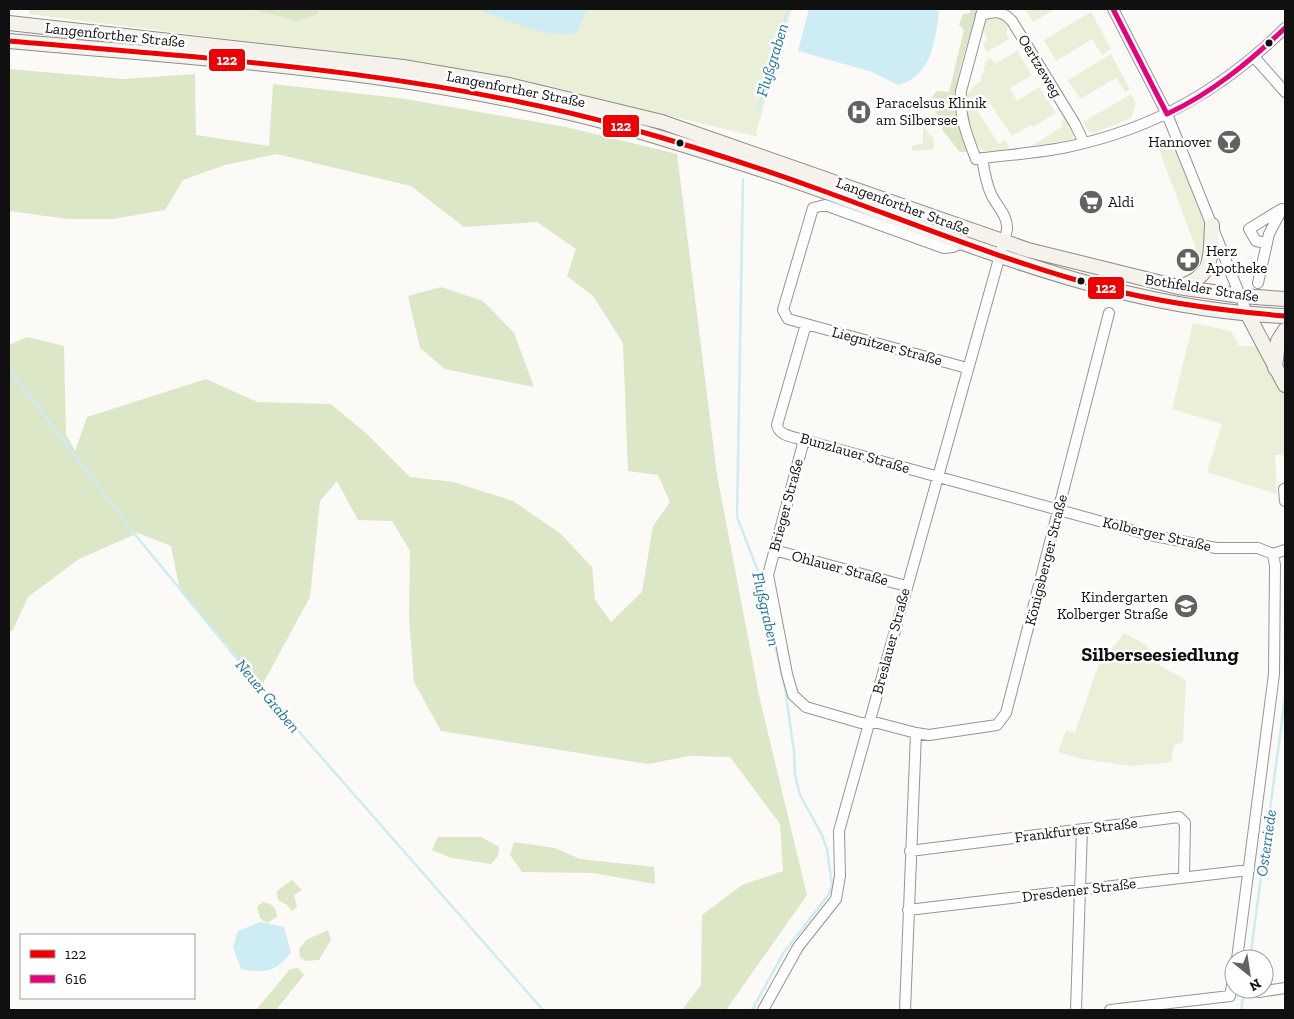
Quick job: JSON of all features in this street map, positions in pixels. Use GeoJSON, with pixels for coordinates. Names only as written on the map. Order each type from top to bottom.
{"type":"FeatureCollection","features":[{"type":"Feature","properties":{"kind":"main road","name":"Langenforther Straße"},"geometry":{"type":"LineString","coordinates":[[9,23],[393,66],[509,85],[662,122],[756,153],[1004,242]]}},
{"type":"Feature","properties":{"kind":"main road","name":"Langenforther Straße"},"geometry":{"type":"LineString","coordinates":[[9,41],[354,75],[507,99],[627,128],[736,162],[824,191],[999,257]]}},
{"type":"Feature","properties":{"kind":"main road"},"geometry":{"type":"LineString","coordinates":[[1178,287],[1195,282],[1207,269],[1212,225]]}},
{"type":"Feature","properties":{"kind":"main road","name":"Bothfelder Straße"},"geometry":{"type":"LineString","coordinates":[[1004,242],[1110,272],[1178,287],[1241,296],[1285,299]]}},
{"type":"Feature","properties":{"kind":"main road","name":"Bothfelder Straße"},"geometry":{"type":"LineString","coordinates":[[999,257],[1108,289],[1185,304],[1247,313],[1285,316]]}},
{"type":"Feature","properties":{"kind":"main road"},"geometry":{"type":"LineString","coordinates":[[1247,313],[1285,385]]}},
{"type":"Feature","properties":{"kind":"main road"},"geometry":{"type":"LineString","coordinates":[[1275,369],[1278,341],[1285,330]]}},
{"type":"Feature","properties":{"kind":"street"},"geometry":{"type":"LineString","coordinates":[[1113,9],[1167,114],[1247,313]]}},
{"type":"Feature","properties":{"kind":"street","name":"Oertzeweg"},"geometry":{"type":"LineString","coordinates":[[999,257],[1007,224],[1003,212],[991,194],[979,159],[962,124],[960,103],[961,91],[982,12],[994,11],[1005,14],[1012,20],[1075,124],[1084,143]]}},
{"type":"Feature","properties":{"kind":"street"},"geometry":{"type":"LineString","coordinates":[[979,159],[1084,143],[1167,114],[1191,102],[1255,58],[1285,28]]}},
{"type":"Feature","properties":{"kind":"street"},"geometry":{"type":"LineString","coordinates":[[1255,58],[1285,92]]}},
{"type":"Feature","properties":{"kind":"street","name":"Liegnitzer Straße"},"geometry":{"type":"LineString","coordinates":[[962,243],[944,248],[825,205],[817,206],[810,212],[783,310],[788,319],[967,368]]}},
{"type":"Feature","properties":{"kind":"street"},"geometry":{"type":"LineString","coordinates":[[1267,243],[1256,241],[1249,229],[1284,208]]}},
{"type":"Feature","properties":{"kind":"street"},"geometry":{"type":"LineString","coordinates":[[1258,283],[1267,243],[1284,208]]}},
{"type":"Feature","properties":{"kind":"street","name":"Breslauer Straße"},"geometry":{"type":"LineString","coordinates":[[762,1010],[798,947],[836,899],[840,876],[839,830],[999,257]]}},
{"type":"Feature","properties":{"kind":"street","name":"Königsberger Straße"},"geometry":{"type":"LineString","coordinates":[[869,724],[878,723],[929,735],[997,725],[1001,722],[1006,713],[1109,314]]}},
{"type":"Feature","properties":{"kind":"street","name":"Bunzlauer Straße"},"geometry":{"type":"LineString","coordinates":[[806,324],[777,424],[782,433],[937,476]]}},
{"type":"Feature","properties":{"kind":"street","name":"Brieger Straße"},"geometry":{"type":"LineString","coordinates":[[804,440],[769,564],[768,583],[775,604],[787,674],[794,694],[806,707],[869,724]]}},
{"type":"Feature","properties":{"kind":"street","name":"Kolberger Straße"},"geometry":{"type":"LineString","coordinates":[[937,476],[1182,543],[1216,548],[1258,548],[1272,554]]}},
{"type":"Feature","properties":{"kind":"street"},"geometry":{"type":"LineString","coordinates":[[1284,489],[1285,502]]}},
{"type":"Feature","properties":{"kind":"street","name":"Ohlauer Straße"},"geometry":{"type":"LineString","coordinates":[[774,550],[906,586]]}},
{"type":"Feature","properties":{"kind":"street"},"geometry":{"type":"LineString","coordinates":[[1238,949],[1274,674],[1275,565],[1272,554],[1285,550]]}},
{"type":"Feature","properties":{"kind":"street"},"geometry":{"type":"LineString","coordinates":[[905,1010],[916,733]]}},
{"type":"Feature","properties":{"kind":"street","name":"Frankfurter Straße"},"geometry":{"type":"LineString","coordinates":[[910,851],[1179,817],[1185,823],[1184,877]]}},
{"type":"Feature","properties":{"kind":"street"},"geometry":{"type":"LineString","coordinates":[[1076,1010],[1082,829]]}},
{"type":"Feature","properties":{"kind":"street","name":"Dresdener Straße"},"geometry":{"type":"LineString","coordinates":[[908,910],[1249,870]]}},
{"type":"Feature","properties":{"kind":"street"},"geometry":{"type":"LineString","coordinates":[[1110,1010],[1224,997]]}},
{"type":"Feature","properties":{"kind":"green space"},"geometry":{"type":"Polygon","coordinates":[[[29,9],[792,9],[756,133],[758,137],[511,78],[404,61],[29,14],[29,9]]]}},
{"type":"Feature","properties":{"kind":"green space"},"geometry":{"type":"Polygon","coordinates":[[[250,9],[318,9],[318,14],[298,21],[250,9]]]}},
{"type":"Feature","properties":{"kind":"green space"},"geometry":{"type":"Polygon","coordinates":[[[971,9],[979,9],[962,63],[956,93],[957,119],[968,152],[960,152],[943,131],[935,110],[929,101],[937,91],[949,92],[964,30],[959,25],[963,14],[970,13],[971,9]]]}},
{"type":"Feature","properties":{"kind":"green space"},"geometry":{"type":"Polygon","coordinates":[[[1025,9],[1055,9],[1033,22],[1025,9]]]}},
{"type":"Feature","properties":{"kind":"green space"},"geometry":{"type":"Polygon","coordinates":[[[1091,12],[1111,49],[1102,55],[1092,39],[1056,61],[1044,40],[1091,12]]]}},
{"type":"Feature","properties":{"kind":"green space"},"geometry":{"type":"Polygon","coordinates":[[[999,15],[1009,22],[1006,33],[1009,39],[987,52],[983,45],[987,39],[980,25],[990,16],[999,15]]]}},
{"type":"Feature","properties":{"kind":"green space"},"geometry":{"type":"Polygon","coordinates":[[[1017,51],[1032,75],[1010,88],[1017,101],[1039,87],[1056,113],[1033,127],[1031,125],[1012,136],[985,96],[973,104],[999,144],[1005,140],[1010,149],[986,152],[977,144],[970,132],[965,118],[964,101],[970,91],[982,80],[980,77],[985,70],[983,67],[986,65],[985,62],[990,58],[995,64],[1017,51]]]}},
{"type":"Feature","properties":{"kind":"green space"},"geometry":{"type":"Polygon","coordinates":[[[1111,54],[1130,89],[1125,92],[1116,78],[1080,99],[1068,80],[1111,54]]]}},
{"type":"Feature","properties":{"kind":"green space"},"geometry":{"type":"Polygon","coordinates":[[[9,69],[123,79],[195,74],[196,135],[269,146],[273,84],[399,98],[566,127],[677,154],[717,475],[760,700],[807,895],[726,1010],[682,1010],[701,985],[702,915],[742,885],[783,871],[780,824],[730,757],[689,756],[648,764],[441,731],[414,682],[409,619],[410,551],[392,521],[358,520],[337,481],[320,501],[310,597],[260,689],[180,591],[171,546],[138,533],[79,559],[28,597],[13,630],[9,632],[9,345],[27,337],[64,346],[66,434],[75,451],[87,417],[206,379],[257,402],[331,404],[367,434],[410,477],[453,482],[513,501],[561,534],[592,567],[595,600],[611,622],[642,592],[653,526],[670,502],[658,475],[628,471],[623,343],[593,296],[567,276],[576,249],[537,222],[464,227],[411,186],[277,154],[225,165],[183,180],[165,210],[113,219],[68,219],[9,211],[9,69]]]}},
{"type":"Feature","properties":{"kind":"green space"},"geometry":{"type":"Polygon","coordinates":[[[1131,94],[1136,104],[1131,118],[1094,133],[1089,132],[1083,122],[1131,94]]]}},
{"type":"Feature","properties":{"kind":"green space"},"geometry":{"type":"Polygon","coordinates":[[[1061,120],[1070,121],[1075,131],[1072,139],[1030,147],[1063,126],[1061,120]]]}},
{"type":"Feature","properties":{"kind":"green space"},"geometry":{"type":"Polygon","coordinates":[[[923,126],[933,138],[934,149],[912,151],[912,146],[923,143],[923,126]]]}},
{"type":"Feature","properties":{"kind":"green space"},"geometry":{"type":"Polygon","coordinates":[[[1176,135],[1210,218],[1209,262],[1197,270],[1198,254],[1157,144],[1176,135]]]}},
{"type":"Feature","properties":{"kind":"green space"},"geometry":{"type":"Polygon","coordinates":[[[441,287],[483,301],[514,333],[534,387],[445,369],[420,348],[408,296],[441,287]]]}},
{"type":"Feature","properties":{"kind":"green space"},"geometry":{"type":"Polygon","coordinates":[[[1193,323],[1231,331],[1239,346],[1285,347],[1285,455],[1275,455],[1277,494],[1207,472],[1222,424],[1172,409],[1193,323]]]}},
{"type":"Feature","properties":{"kind":"green space"},"geometry":{"type":"Polygon","coordinates":[[[1124,633],[1146,645],[1160,666],[1186,680],[1183,742],[1174,745],[1171,762],[1133,766],[1082,759],[1058,752],[1066,731],[1075,732],[1098,666],[1124,633]]]}},
{"type":"Feature","properties":{"kind":"green space"},"geometry":{"type":"Polygon","coordinates":[[[438,837],[481,837],[499,847],[498,856],[491,864],[452,858],[432,850],[438,837]]]}},
{"type":"Feature","properties":{"kind":"green space"},"geometry":{"type":"Polygon","coordinates":[[[514,842],[555,848],[580,859],[654,867],[655,884],[593,873],[522,872],[510,855],[514,842]]]}},
{"type":"Feature","properties":{"kind":"green space"},"geometry":{"type":"Polygon","coordinates":[[[292,880],[302,890],[294,895],[297,907],[292,911],[287,905],[278,900],[277,891],[292,880]]]}},
{"type":"Feature","properties":{"kind":"green space"},"geometry":{"type":"Polygon","coordinates":[[[263,902],[273,906],[277,914],[277,917],[267,923],[260,918],[257,907],[263,902]]]}},
{"type":"Feature","properties":{"kind":"green space"},"geometry":{"type":"Polygon","coordinates":[[[328,930],[331,940],[319,960],[306,961],[300,957],[299,949],[306,940],[328,930]]]}},
{"type":"Feature","properties":{"kind":"green space"},"geometry":{"type":"Polygon","coordinates":[[[298,968],[304,975],[276,1010],[256,1010],[290,969],[298,968]]]}},
{"type":"Feature","properties":{"kind":"water"},"geometry":{"type":"Polygon","coordinates":[[[478,9],[587,9],[577,33],[554,34],[527,28],[478,9]]]}},
{"type":"Feature","properties":{"kind":"water"},"geometry":{"type":"Polygon","coordinates":[[[809,9],[939,9],[934,44],[925,65],[909,81],[898,85],[872,72],[798,51],[809,9]]]}},
{"type":"Feature","properties":{"kind":"water"},"geometry":{"type":"Polygon","coordinates":[[[260,922],[284,927],[291,952],[281,964],[269,970],[241,969],[233,947],[238,931],[260,922]]]}},
{"type":"Feature","properties":{"kind":"waterway","name":"Flußgraben"},"geometry":{"type":"LineString","coordinates":[[757,112],[788,9]]}},
{"type":"Feature","properties":{"kind":"waterway","name":"Flußgraben"},"geometry":{"type":"LineString","coordinates":[[743,179],[737,517],[758,571],[785,688],[794,752],[795,774],[800,795],[822,835],[827,849],[832,885],[829,894],[784,952],[752,1010]]}},
{"type":"Feature","properties":{"kind":"waterway","name":"Neuer Graben"},"geometry":{"type":"LineString","coordinates":[[9,369],[137,537],[273,702],[543,1010]]}},
{"type":"Feature","properties":{"kind":"waterway","name":"Osterriede"},"geometry":{"type":"LineString","coordinates":[[1251,949],[1285,698]]}},
{"type":"Feature","properties":{"kind":"waterway","name":"Osterriede"},"geometry":{"type":"LineString","coordinates":[[1241,1010],[1243,999]]}},
{"type":"Feature","properties":{"kind":"transit line","name":"616"},"geometry":{"type":"LineString","coordinates":[[1113,9],[1167,114]]}},
{"type":"Feature","properties":{"kind":"transit line","name":"616"},"geometry":{"type":"LineString","coordinates":[[1167,114],[1215,87],[1258,53],[1285,28]]}},
{"type":"Feature","properties":{"kind":"transit line","name":"122"},"geometry":{"type":"LineString","coordinates":[[9,41],[321,70],[476,93],[552,109],[628,128],[729,159],[804,184],[1003,257],[1073,279],[1175,303],[1285,316]]}},
{"type":"Feature","properties":{"kind":"place","name":"Paracelsus Klinik am Silbersee"},"geometry":{"type":"Point","coordinates":[859,112]}},
{"type":"Feature","properties":{"kind":"place","name":"Hannover"},"geometry":{"type":"Point","coordinates":[1229,142]}},
{"type":"Feature","properties":{"kind":"place","name":"Aldi"},"geometry":{"type":"Point","coordinates":[1091,202]}},
{"type":"Feature","properties":{"kind":"place","name":"Herz Apotheke"},"geometry":{"type":"Point","coordinates":[1188,260]}},
{"type":"Feature","properties":{"kind":"place","name":"Kindergarten Kolberger Straße"},"geometry":{"type":"Point","coordinates":[1186,606]}},
{"type":"Feature","properties":{"kind":"district","name":"Silberseesiedlung"},"geometry":{"type":"Point","coordinates":[1160,654]}}]}
